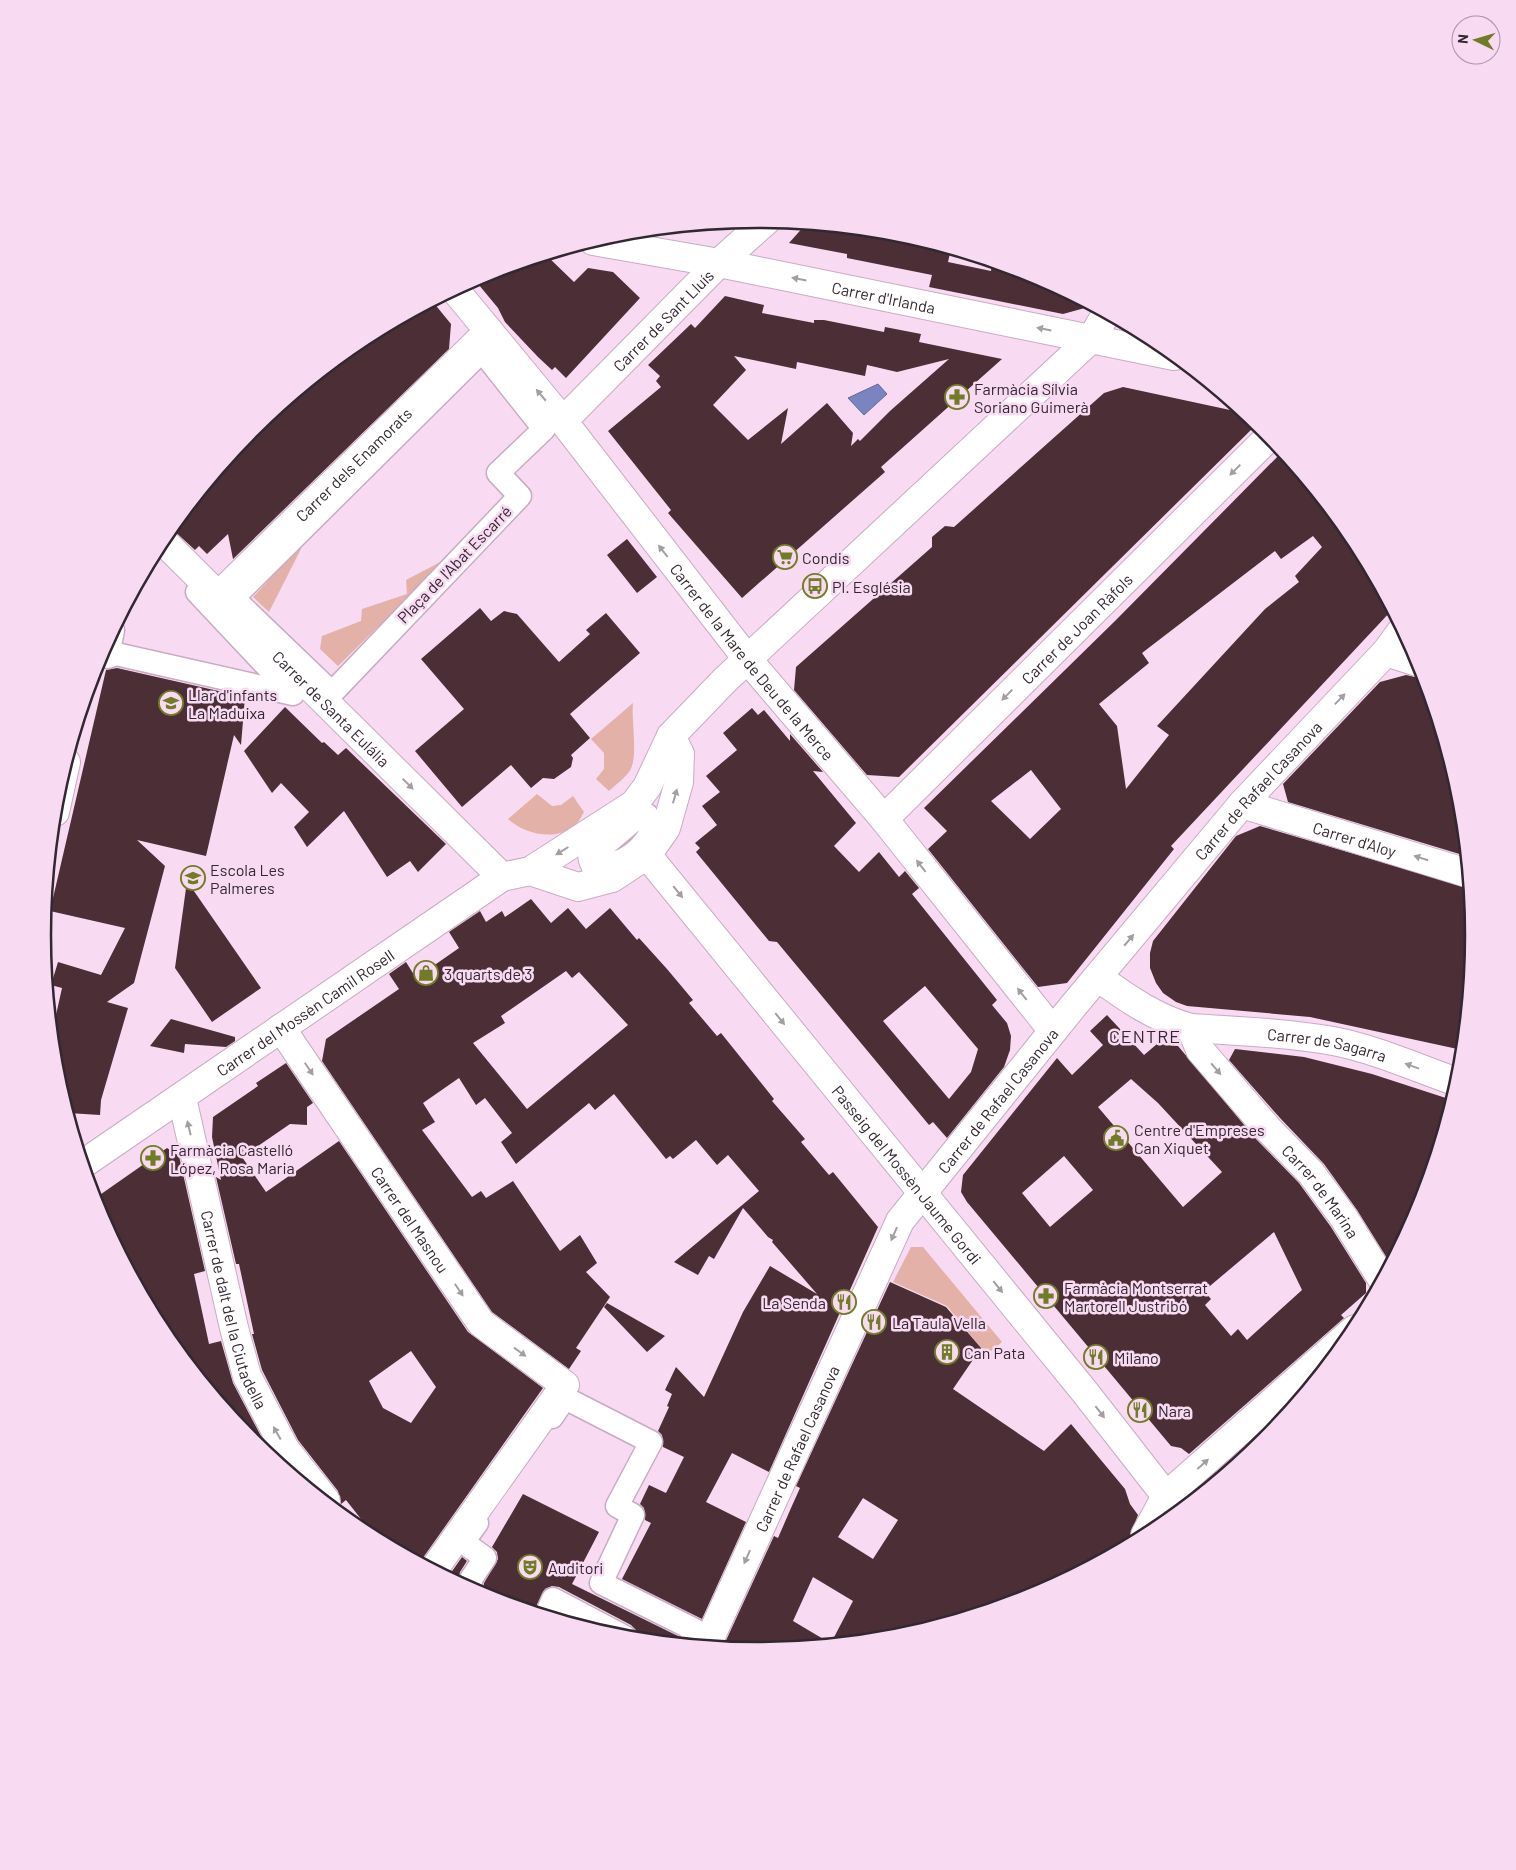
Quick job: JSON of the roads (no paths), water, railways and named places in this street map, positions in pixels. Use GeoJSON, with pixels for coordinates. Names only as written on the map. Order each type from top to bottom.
{"type":"FeatureCollection","features":[{"type":"Feature","properties":{"kind":"street","name":"Carrer de Sant Lluís"},"geometry":{"type":"LineString","coordinates":[[563,421],[719,263],[758,228]]}},
{"type":"Feature","properties":{"kind":"street","name":"Carrer d'Irlanda"},"geometry":{"type":"LineString","coordinates":[[611,244],[719,263],[1159,353]]}},
{"type":"Feature","properties":{"kind":"street","name":"Carrer de la Mare de Deu de la Merce"},"geometry":{"type":"LineString","coordinates":[[459,295],[563,421],[748,660],[884,819],[1052,1032]]}},
{"type":"Feature","properties":{"kind":"street","name":"Carrer del Mossèn Camil Rosell"},"geometry":{"type":"LineString","coordinates":[[88,1160],[502,877],[530,872],[626,810],[647,787],[671,736],[725,680],[1092,338],[1103,319]]}},
{"type":"Feature","properties":{"kind":"street","name":"Carrer dels Enamorats"},"geometry":{"type":"LineString","coordinates":[[218,596],[489,331]]}},
{"type":"Feature","properties":{"kind":"street","name":"Plaça de l'Abat Escarré"},"geometry":{"type":"LineString","coordinates":[[482,350],[544,429],[498,473],[520,496],[332,693],[233,598],[482,350]]}},
{"type":"Feature","properties":{"kind":"street","name":"Carrer de Joan Ràfols"},"geometry":{"type":"LineString","coordinates":[[884,819],[1264,442]]}},
{"type":"Feature","properties":{"kind":"street","name":"Carrer de Santa Eulália"},"geometry":{"type":"LineString","coordinates":[[168,546],[502,877]]}},
{"type":"Feature","properties":{"kind":"street"},"geometry":{"type":"LineString","coordinates":[[109,657],[116,654],[293,694],[162,556]]}},
{"type":"Feature","properties":{"kind":"street","name":"Carrer de Rafael Casanova"},"geometry":{"type":"LineString","coordinates":[[710,1640],[900,1221],[1052,1032],[1242,804],[1386,652],[1398,636]]}},
{"type":"Feature","properties":{"kind":"street"},"geometry":{"type":"LineString","coordinates":[[1386,652],[1408,659]]}},
{"type":"Feature","properties":{"kind":"street","name":"Carrer del Mossèn Camil Rosell"},"geometry":{"type":"LineString","coordinates":[[530,872],[578,887],[606,868],[647,855],[666,828],[679,782],[680,754],[671,736]]}},
{"type":"Feature","properties":{"kind":"street"},"geometry":{"type":"LineString","coordinates":[[606,868],[600,872],[593,861],[592,849],[626,810],[646,802],[666,828]]}},
{"type":"Feature","properties":{"kind":"street","name":"Carrer d'Aloy"},"geometry":{"type":"LineString","coordinates":[[1242,804],[1461,870]]}},
{"type":"Feature","properties":{"kind":"street","name":"Passeig del Mossèn Jaume Gordi"},"geometry":{"type":"LineString","coordinates":[[647,855],[922,1195],[1175,1502]]}},
{"type":"Feature","properties":{"kind":"street"},"geometry":{"type":"LineString","coordinates":[[1098,977],[1158,1016],[1191,1028]]}},
{"type":"Feature","properties":{"kind":"street","name":"Carrer del Masnou"},"geometry":{"type":"LineString","coordinates":[[281,1028],[481,1323],[566,1385],[437,1565]]}},
{"type":"Feature","properties":{"kind":"street","name":"Carrer de Sagarra"},"geometry":{"type":"LineString","coordinates":[[1191,1028],[1277,1034],[1335,1042],[1393,1059],[1450,1079]]}},
{"type":"Feature","properties":{"kind":"street","name":"Carrer de Marina"},"geometry":{"type":"LineString","coordinates":[[1191,1028],[1200,1050],[1268,1129],[1311,1173],[1344,1218],[1379,1273]]}},
{"type":"Feature","properties":{"kind":"street","name":"Carrer de dalt del la Ciutadella"},"geometry":{"type":"LineString","coordinates":[[182,1098],[232,1319],[247,1376],[286,1449],[312,1482]]}},
{"type":"Feature","properties":{"kind":"street"},"geometry":{"type":"LineString","coordinates":[[1166,1512],[1322,1360]]}},
{"type":"Feature","properties":{"kind":"street"},"geometry":{"type":"LineString","coordinates":[[471,1580],[485,1558],[463,1542],[565,1398],[651,1442],[617,1506],[633,1515],[601,1583],[694,1630],[691,1638]]}},
{"type":"Feature","properties":{"kind":"street"},"geometry":{"type":"LineString","coordinates":[[549,1610],[554,1599],[601,1624]]}},
{"type":"Feature","properties":{"kind":"water"},"geometry":{"type":"Polygon","coordinates":[[[878,384],[887,394],[864,415],[848,398],[878,384]]]}},
{"type":"Feature","properties":{"kind":"place","name":"Farmàcia Sílvia Soriano Guimerà"},"geometry":{"type":"Point","coordinates":[957,397]}},
{"type":"Feature","properties":{"kind":"place","name":"Condis"},"geometry":{"type":"Point","coordinates":[785,557]}},
{"type":"Feature","properties":{"kind":"place","name":"Pl. Església"},"geometry":{"type":"Point","coordinates":[815,586]}},
{"type":"Feature","properties":{"kind":"place","name":"Llar d'infants La Maduixa"},"geometry":{"type":"Point","coordinates":[171,703]}},
{"type":"Feature","properties":{"kind":"place","name":"Escola Les Palmeres"},"geometry":{"type":"Point","coordinates":[193,878]}},
{"type":"Feature","properties":{"kind":"place","name":"3 quarts de 3"},"geometry":{"type":"Point","coordinates":[426,973]}},
{"type":"Feature","properties":{"kind":"place","name":"Centre d'Empreses Can Xiquet"},"geometry":{"type":"Point","coordinates":[1116,1138]}},
{"type":"Feature","properties":{"kind":"place","name":"Farmàcia Castelló López, Rosa Maria"},"geometry":{"type":"Point","coordinates":[153,1158]}},
{"type":"Feature","properties":{"kind":"place","name":"Farmàcia Montserrat Martorell Justribó"},"geometry":{"type":"Point","coordinates":[1046,1296]}},
{"type":"Feature","properties":{"kind":"place","name":"La Senda"},"geometry":{"type":"Point","coordinates":[844,1302]}},
{"type":"Feature","properties":{"kind":"place","name":"La Taula Vella"},"geometry":{"type":"Point","coordinates":[874,1322]}},
{"type":"Feature","properties":{"kind":"place","name":"Can Pata"},"geometry":{"type":"Point","coordinates":[947,1352]}},
{"type":"Feature","properties":{"kind":"place","name":"Milano"},"geometry":{"type":"Point","coordinates":[1096,1357]}},
{"type":"Feature","properties":{"kind":"place","name":"Nara"},"geometry":{"type":"Point","coordinates":[1140,1410]}},
{"type":"Feature","properties":{"kind":"place","name":"Auditori"},"geometry":{"type":"Point","coordinates":[530,1567]}},
{"type":"Feature","properties":{"kind":"district","name":"CENTRE"},"geometry":{"type":"Point","coordinates":[1145,1036]}}]}
